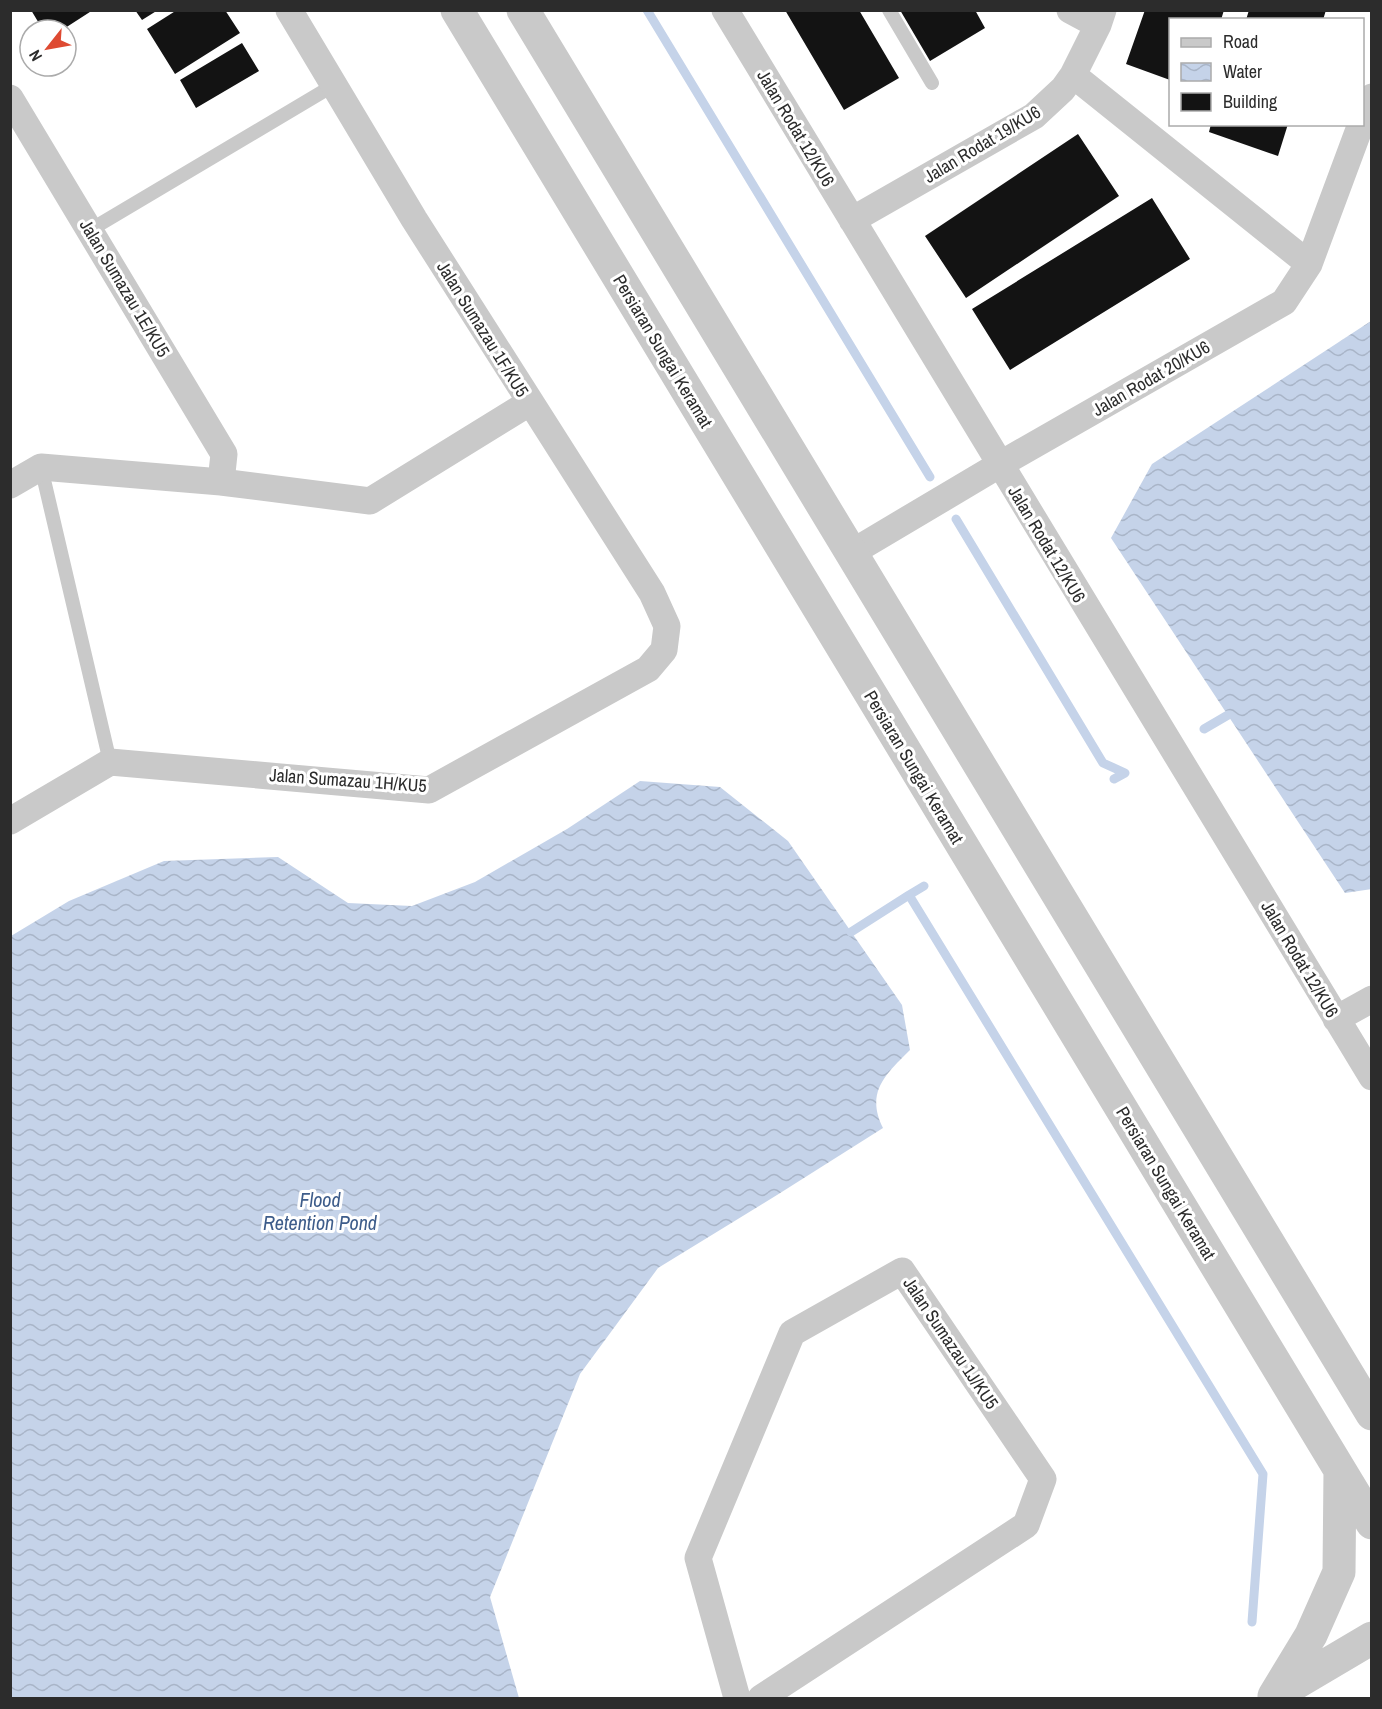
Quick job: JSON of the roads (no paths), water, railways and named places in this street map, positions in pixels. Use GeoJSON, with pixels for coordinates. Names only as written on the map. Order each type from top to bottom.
{"type":"FeatureCollection","features":[{"type":"Feature","properties":{"kind":"street","name":"Jalan Sumazau 1F/KU5"},"geometry":{"type":"LineString","coordinates":[[289,10],[414,219],[652,593],[667,626],[664,650]]}},
{"type":"Feature","properties":{"kind":"street","name":"Persiaran Sungai Keramat"},"geometry":{"type":"LineString","coordinates":[[457,10],[1371,1523]]}},
{"type":"Feature","properties":{"kind":"street"},"geometry":{"type":"LineString","coordinates":[[523,10],[1371,1414]]}},
{"type":"Feature","properties":{"kind":"street","name":"Jalan Rodat 12/KU6"},"geometry":{"type":"LineString","coordinates":[[725,10],[1371,1077]]}},
{"type":"Feature","properties":{"kind":"street"},"geometry":{"type":"LineString","coordinates":[[1070,10],[1100,18]]}},
{"type":"Feature","properties":{"kind":"street","name":"Jalan Rodat 19/KU6"},"geometry":{"type":"LineString","coordinates":[[852,220],[1034,116],[1073,75],[1100,18]]}},
{"type":"Feature","properties":{"kind":"street"},"geometry":{"type":"LineString","coordinates":[[1073,75],[1309,264]]}},
{"type":"Feature","properties":{"kind":"street","name":"Jalan Rodat 20/KU6"},"geometry":{"type":"LineString","coordinates":[[1364,117],[1371,97]]}},
{"type":"Feature","properties":{"kind":"street","name":"Jalan Sumazau 1E/KU5"},"geometry":{"type":"LineString","coordinates":[[10,98],[224,454],[220,482]]}},
{"type":"Feature","properties":{"kind":"street","name":"Jalan Rodat 20/KU6"},"geometry":{"type":"LineString","coordinates":[[851,553],[999,465],[1284,302],[1309,264],[1361,126]]}},
{"type":"Feature","properties":{"kind":"street"},"geometry":{"type":"LineString","coordinates":[[10,485],[41,466],[220,482],[370,501],[529,403]]}},
{"type":"Feature","properties":{"kind":"street","name":"Jalan Sumazau 1H/KU5"},"geometry":{"type":"LineString","coordinates":[[110,762],[429,790],[648,669],[664,650]]}},
{"type":"Feature","properties":{"kind":"street"},"geometry":{"type":"LineString","coordinates":[[10,821],[110,762]]}},
{"type":"Feature","properties":{"kind":"street"},"geometry":{"type":"LineString","coordinates":[[1336,1019],[1371,999]]}},
{"type":"Feature","properties":{"kind":"street","name":"Jalan Sumazau 1J/KU5"},"geometry":{"type":"LineString","coordinates":[[736,1698],[698,1558],[792,1333],[902,1271],[1043,1479],[1026,1525],[760,1698]]}},
{"type":"Feature","properties":{"kind":"street"},"geometry":{"type":"LineString","coordinates":[[1272,1697],[1311,1635],[1339,1572],[1340,1471]]}},
{"type":"Feature","properties":{"kind":"street"},"geometry":{"type":"LineString","coordinates":[[1272,1697],[1371,1638]]}},
{"type":"Feature","properties":{"kind":"lane"},"geometry":{"type":"LineString","coordinates":[[889,10],[932,83]]}},
{"type":"Feature","properties":{"kind":"lane"},"geometry":{"type":"LineString","coordinates":[[90,230],[334,85]]}},
{"type":"Feature","properties":{"kind":"lane"},"geometry":{"type":"LineString","coordinates":[[41,466],[110,762]]}},
{"type":"Feature","properties":{"kind":"water"},"geometry":{"type":"Polygon","coordinates":[[[1371,321],[1372,889],[1345,893],[1111,538],[1152,464],[1371,321]]]}},
{"type":"Feature","properties":{"kind":"water","name":"Flood Retention Pond"},"geometry":{"type":"Polygon","coordinates":[[[640,781],[720,787],[788,841],[902,1005],[910,1050],[886,1076],[877,1094],[876,1104],[883,1128],[658,1268],[580,1374],[490,1597],[519,1698],[11,1698],[11,936],[69,901],[164,861],[278,857],[348,903],[412,906],[475,882],[567,829],[640,781]]]}},
{"type":"Feature","properties":{"kind":"waterway"},"geometry":{"type":"LineString","coordinates":[[647,10],[930,477]]}},
{"type":"Feature","properties":{"kind":"waterway"},"geometry":{"type":"LineString","coordinates":[[956,519],[1103,763],[1125,773],[1114,779]]}},
{"type":"Feature","properties":{"kind":"waterway"},"geometry":{"type":"LineString","coordinates":[[1204,729],[1228,715]]}},
{"type":"Feature","properties":{"kind":"waterway"},"geometry":{"type":"LineString","coordinates":[[909,895],[924,886]]}},
{"type":"Feature","properties":{"kind":"waterway"},"geometry":{"type":"LineString","coordinates":[[851,932],[909,895],[1263,1474],[1252,1622]]}}]}
